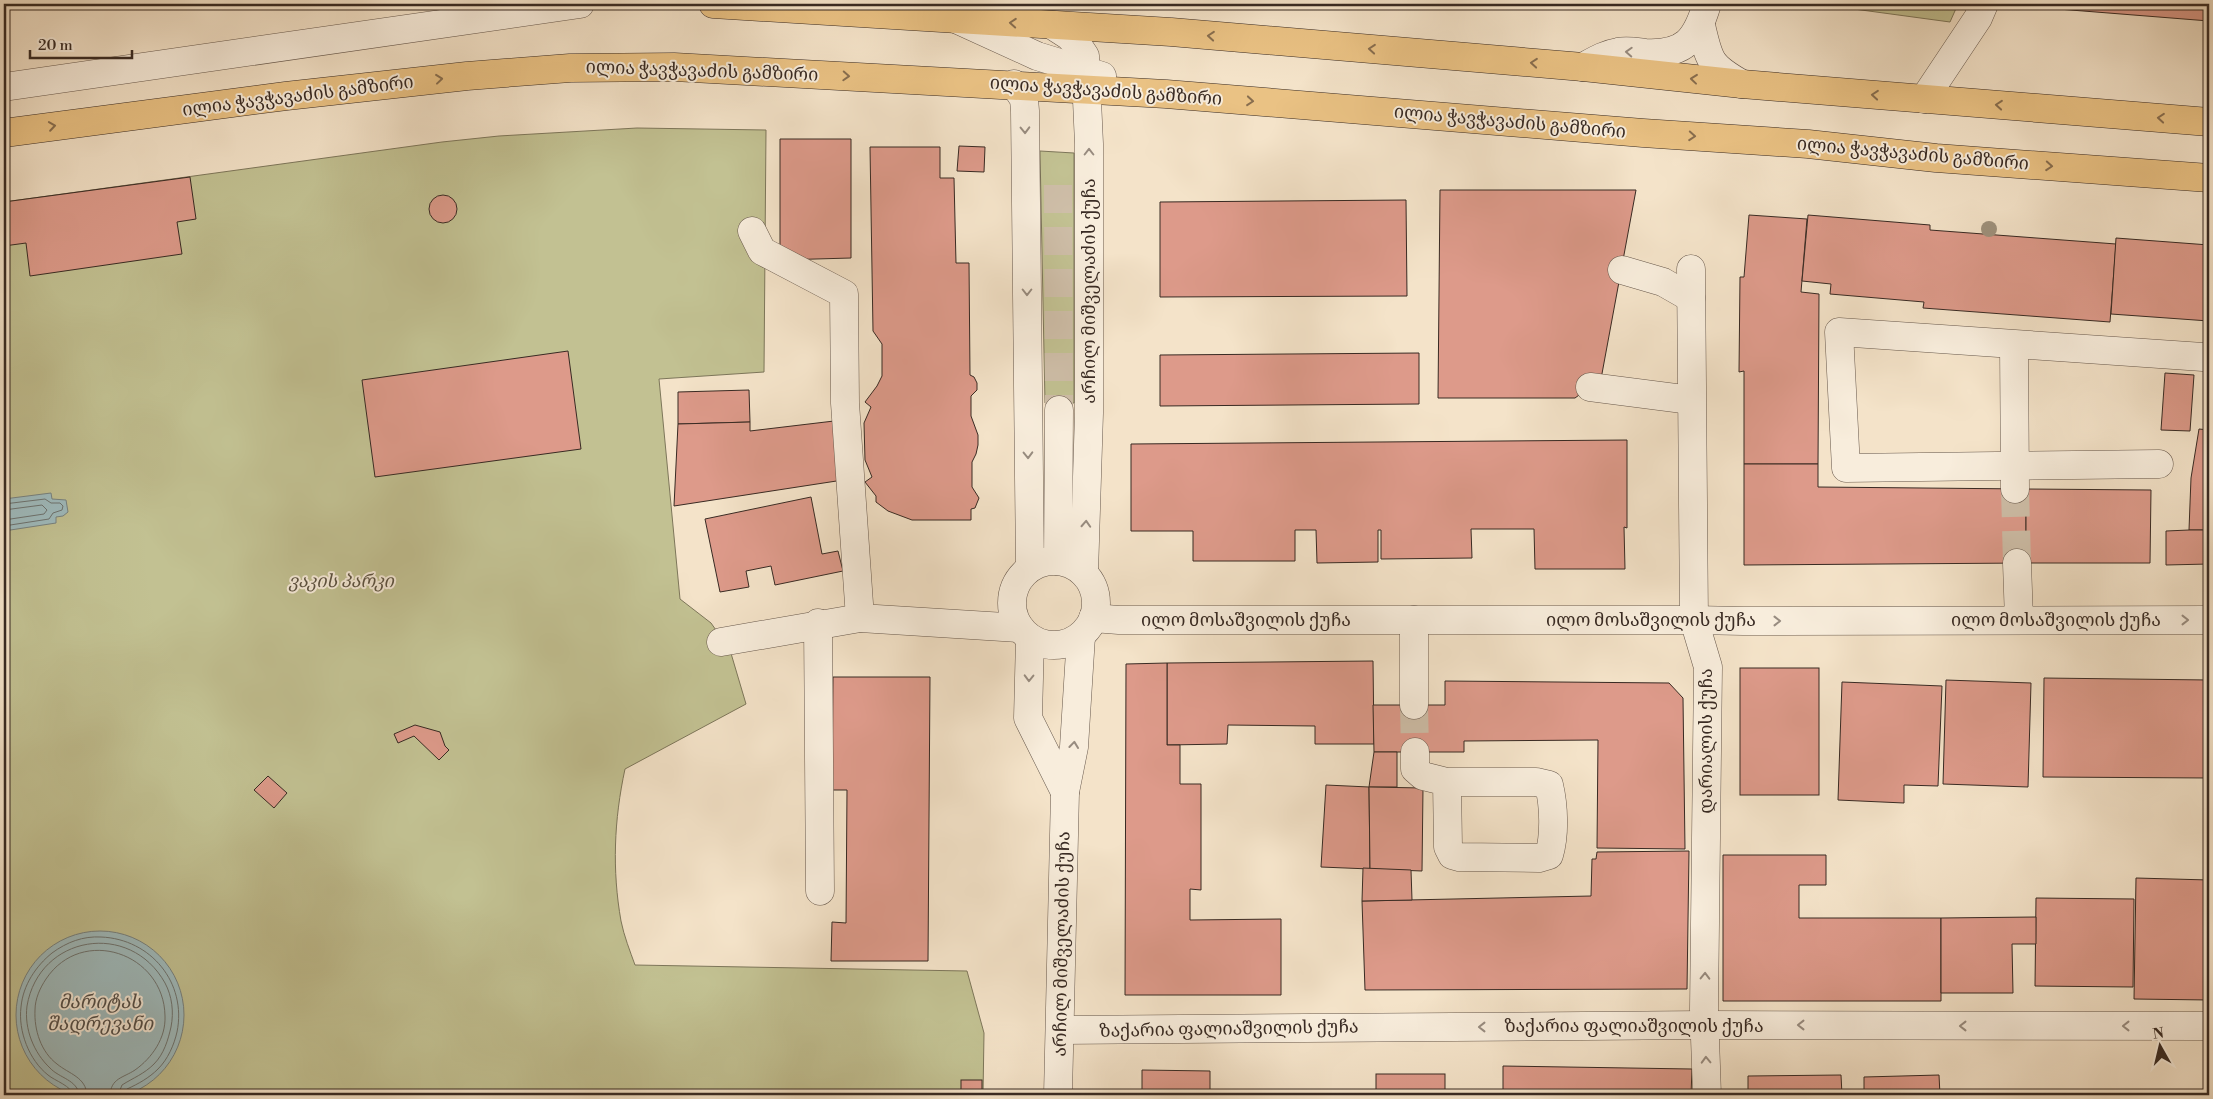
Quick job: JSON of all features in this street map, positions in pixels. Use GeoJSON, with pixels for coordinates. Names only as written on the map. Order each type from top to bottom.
{"type":"FeatureCollection","features":[{"type":"Feature","properties":{"kind":"main road"},"geometry":{"type":"LineString","coordinates":[[712,4],[1171,32],[1583,67],[1742,84],[2209,122]]}},
{"type":"Feature","properties":{"kind":"main road","name":"ილია ჭავჭავაძის გამზირი"},"geometry":{"type":"LineString","coordinates":[[4,133],[296,95],[467,76],[570,68],[674,67],[1014,84],[1086,81],[1166,94],[1634,132],[1808,144],[1964,160],[2209,178]]}},
{"type":"Feature","properties":{"kind":"street"},"geometry":{"type":"LineString","coordinates":[[4,87],[580,4]]}},
{"type":"Feature","properties":{"kind":"street"},"geometry":{"type":"LineString","coordinates":[[1924,99],[1978,18],[1984,4]]}},
{"type":"Feature","properties":{"kind":"street"},"geometry":{"type":"LineString","coordinates":[[1583,67],[1619,51],[1664,54],[1675,52],[1686,44],[1704,14]]}},
{"type":"Feature","properties":{"kind":"street"},"geometry":{"type":"LineString","coordinates":[[1704,14],[1711,61],[1720,72],[1742,84]]}},
{"type":"Feature","properties":{"kind":"street"},"geometry":{"type":"LineString","coordinates":[[954,19],[1037,56],[1086,81]]}},
{"type":"Feature","properties":{"kind":"street","name":"არჩილ მიშველაძის ქუჩა"},"geometry":{"type":"LineString","coordinates":[[1052,25],[1078,44],[1085,56],[1089,144],[1089,413],[1084,573]]}},
{"type":"Feature","properties":{"kind":"street"},"geometry":{"type":"LineString","coordinates":[[1014,84],[1024,99],[1025,111],[1030,568]]}},
{"type":"Feature","properties":{"kind":"street"},"geometry":{"type":"LineString","coordinates":[[752,231],[762,251],[844,294],[845,403],[860,618]]}},
{"type":"Feature","properties":{"kind":"street","name":"დარიალის ქუჩა"},"geometry":{"type":"LineString","coordinates":[[1690,268],[1694,620],[1708,667],[1707,1095]]}},
{"type":"Feature","properties":{"kind":"street"},"geometry":{"type":"LineString","coordinates":[[1622,270],[1664,282],[1691,298]]}},
{"type":"Feature","properties":{"kind":"street"},"geometry":{"type":"LineString","coordinates":[[2159,464],[2015,478],[1846,468],[1840,332],[2202,357]]}},
{"type":"Feature","properties":{"kind":"street"},"geometry":{"type":"LineString","coordinates":[[2014,345],[2015,478]]}},
{"type":"Feature","properties":{"kind":"street"},"geometry":{"type":"LineString","coordinates":[[1590,387],[1691,400]]}},
{"type":"Feature","properties":{"kind":"street"},"geometry":{"type":"LineString","coordinates":[[1058,561],[1059,410]]}},
{"type":"Feature","properties":{"kind":"street"},"geometry":{"type":"LineString","coordinates":[[1058,561],[1072,565],[1084,573],[1092,584],[1096,598],[1096,612],[1087,627],[1069,643],[1056,645],[1042,644],[1025,633],[1014,617],[1012,603],[1014,590],[1020,578],[1030,568],[1044,562],[1058,561]]}},
{"type":"Feature","properties":{"kind":"street"},"geometry":{"type":"LineString","coordinates":[[2017,563],[2019,620]]}},
{"type":"Feature","properties":{"kind":"street"},"geometry":{"type":"LineString","coordinates":[[722,642],[860,618],[1025,633]]}},
{"type":"Feature","properties":{"kind":"street","name":"ილო მოსაშვილის ქუჩა"},"geometry":{"type":"LineString","coordinates":[[1087,627],[1119,620],[2209,620]]}},
{"type":"Feature","properties":{"kind":"street"},"geometry":{"type":"LineString","coordinates":[[1414,620],[1414,705]]}},
{"type":"Feature","properties":{"kind":"street"},"geometry":{"type":"LineString","coordinates":[[818,624],[820,891]]}},
{"type":"Feature","properties":{"kind":"street","name":"არჩილ მიშველაძის ქუჩა"},"geometry":{"type":"LineString","coordinates":[[1058,1095],[1065,792],[1074,747],[1087,627]]}},
{"type":"Feature","properties":{"kind":"street","name":"არჩილ მიშველაძის ქუჩა"},"geometry":{"type":"LineString","coordinates":[[1025,633],[1028,718],[1065,792]]}},
{"type":"Feature","properties":{"kind":"street"},"geometry":{"type":"LineString","coordinates":[[1415,752],[1415,769],[1423,776],[1447,782]]}},
{"type":"Feature","properties":{"kind":"street","name":"ზაქარია ფალიაშვილის ქუჩა"},"geometry":{"type":"LineString","coordinates":[[1060,1030],[1706,1025],[2209,1026]]}},
{"type":"Feature","properties":{"kind":"green space"},"geometry":{"type":"Polygon","coordinates":[[[1817,4],[1958,4],[1950,22],[1817,4]]]}},
{"type":"Feature","properties":{"kind":"green space","name":"ვაკის პარკი"},"geometry":{"type":"Polygon","coordinates":[[[637,128],[766,130],[764,372],[659,379],[680,599],[711,623],[730,650],[746,704],[625,769],[618,807],[615,864],[621,921],[629,949],[635,965],[967,971],[984,1033],[983,1095],[4,1095],[4,202],[442,142],[499,136],[637,128]]]}},
{"type":"Feature","properties":{"kind":"green space"},"geometry":{"type":"Polygon","coordinates":[[[1040,151],[1074,153],[1074,403],[1045,403],[1040,151]]]}},
{"type":"Feature","properties":{"kind":"water"},"geometry":{"type":"Polygon","coordinates":[[[51,493],[52,499],[66,500],[68,512],[63,516],[56,517],[56,523],[4,531],[4,499],[51,493]]]}},
{"type":"Feature","properties":{"kind":"water","name":"მარიტას შადრევანი"},"geometry":{"type":"Polygon","coordinates":[[[100,931],[124,935],[139,941],[153,950],[165,962],[174,976],[180,991],[184,1015],[180,1039],[174,1054],[165,1068],[153,1080],[139,1089],[124,1095],[100,1099],[76,1095],[61,1089],[47,1080],[35,1068],[26,1054],[20,1039],[16,1015],[20,991],[26,976],[35,962],[47,950],[61,941],[76,935],[100,931]]]}},
{"type":"Feature","properties":{"kind":"building"},"geometry":{"type":"Polygon","coordinates":[[[2033,4],[2209,4],[2209,21],[2033,7],[2033,4]]]}},
{"type":"Feature","properties":{"kind":"building"},"geometry":{"type":"Polygon","coordinates":[[[780,139],[851,139],[851,258],[780,260],[780,139]]]}},
{"type":"Feature","properties":{"kind":"building"},"geometry":{"type":"Polygon","coordinates":[[[959,146],[985,147],[984,172],[957,171],[959,146]]]}},
{"type":"Feature","properties":{"kind":"building"},"geometry":{"type":"Polygon","coordinates":[[[870,147],[940,147],[940,178],[954,178],[956,263],[969,263],[970,375],[974,377],[977,383],[977,390],[971,396],[971,416],[978,435],[976,454],[972,462],[972,487],[979,498],[975,508],[971,509],[971,520],[912,520],[888,511],[876,502],[876,496],[865,482],[872,477],[865,460],[864,423],[871,407],[865,402],[882,376],[882,344],[873,331],[870,147]]]}},
{"type":"Feature","properties":{"kind":"building"},"geometry":{"type":"Polygon","coordinates":[[[190,177],[196,219],[177,222],[182,254],[30,276],[26,243],[4,246],[4,202],[190,177]]]}},
{"type":"Feature","properties":{"kind":"building"},"geometry":{"type":"Polygon","coordinates":[[[1440,190],[1636,190],[1601,379],[1575,398],[1438,398],[1440,190]]]}},
{"type":"Feature","properties":{"kind":"building"},"geometry":{"type":"Polygon","coordinates":[[[443,195],[453,199],[457,209],[453,219],[443,223],[433,219],[429,209],[433,199],[443,195]]]}},
{"type":"Feature","properties":{"kind":"building"},"geometry":{"type":"Polygon","coordinates":[[[1406,200],[1407,296],[1160,297],[1160,202],[1406,200]]]}},
{"type":"Feature","properties":{"kind":"building"},"geometry":{"type":"Polygon","coordinates":[[[1749,215],[1807,219],[1801,292],[1819,294],[1818,464],[1744,464],[1744,371],[1739,372],[1740,277],[1744,277],[1749,215]]]}},
{"type":"Feature","properties":{"kind":"building"},"geometry":{"type":"Polygon","coordinates":[[[1808,215],[1930,225],[1930,230],[2116,244],[2110,322],[1923,308],[1924,302],[1830,294],[1831,284],[1802,281],[1808,215]]]}},
{"type":"Feature","properties":{"kind":"building"},"geometry":{"type":"Polygon","coordinates":[[[2116,238],[2209,245],[2209,321],[2111,314],[2116,238]]]}},
{"type":"Feature","properties":{"kind":"building"},"geometry":{"type":"Polygon","coordinates":[[[568,351],[581,449],[375,477],[362,380],[568,351]]]}},
{"type":"Feature","properties":{"kind":"building"},"geometry":{"type":"Polygon","coordinates":[[[1419,353],[1419,404],[1160,406],[1160,355],[1419,353]]]}},
{"type":"Feature","properties":{"kind":"building"},"geometry":{"type":"Polygon","coordinates":[[[2165,373],[2194,375],[2190,431],[2161,430],[2165,373]]]}},
{"type":"Feature","properties":{"kind":"building"},"geometry":{"type":"Polygon","coordinates":[[[749,390],[750,422],[678,424],[678,392],[749,390]]]}},
{"type":"Feature","properties":{"kind":"building"},"geometry":{"type":"Polygon","coordinates":[[[834,421],[843,480],[674,506],[678,424],[750,422],[750,431],[834,421]]]}},
{"type":"Feature","properties":{"kind":"building"},"geometry":{"type":"Polygon","coordinates":[[[2199,429],[2209,430],[2209,530],[2189,530],[2191,478],[2199,429]]]}},
{"type":"Feature","properties":{"kind":"building"},"geometry":{"type":"Polygon","coordinates":[[[1627,440],[1627,528],[1624,527],[1625,569],[1535,569],[1534,529],[1471,529],[1472,558],[1381,559],[1381,530],[1378,530],[1378,562],[1317,563],[1316,530],[1295,530],[1295,561],[1193,561],[1193,531],[1131,531],[1131,444],[1627,440]]]}},
{"type":"Feature","properties":{"kind":"building"},"geometry":{"type":"Polygon","coordinates":[[[1744,464],[1818,464],[1818,487],[2026,489],[2026,563],[1744,565],[1744,464]]]}},
{"type":"Feature","properties":{"kind":"building"},"geometry":{"type":"Polygon","coordinates":[[[2026,489],[2151,490],[2150,563],[2026,563],[2026,489]]]}},
{"type":"Feature","properties":{"kind":"building"},"geometry":{"type":"Polygon","coordinates":[[[811,497],[822,554],[838,551],[843,571],[775,585],[771,566],[746,571],[749,587],[720,592],[705,519],[811,497]]]}},
{"type":"Feature","properties":{"kind":"building"},"geometry":{"type":"Polygon","coordinates":[[[2209,530],[2209,564],[2166,565],[2166,531],[2209,530]]]}},
{"type":"Feature","properties":{"kind":"building"},"geometry":{"type":"Polygon","coordinates":[[[1373,661],[1374,744],[1315,744],[1315,726],[1228,725],[1227,744],[1167,745],[1167,663],[1373,661]]]}},
{"type":"Feature","properties":{"kind":"building"},"geometry":{"type":"Polygon","coordinates":[[[1167,663],[1167,745],[1180,745],[1180,784],[1201,784],[1201,890],[1190,889],[1190,920],[1281,919],[1281,995],[1125,995],[1126,664],[1167,663]]]}},
{"type":"Feature","properties":{"kind":"building"},"geometry":{"type":"Polygon","coordinates":[[[1740,668],[1819,668],[1819,795],[1740,795],[1740,668]]]}},
{"type":"Feature","properties":{"kind":"building"},"geometry":{"type":"Polygon","coordinates":[[[833,677],[930,677],[928,961],[831,961],[832,922],[846,923],[847,790],[832,790],[833,677]]]}},
{"type":"Feature","properties":{"kind":"building"},"geometry":{"type":"Polygon","coordinates":[[[2044,678],[2209,680],[2209,778],[2043,777],[2044,678]]]}},
{"type":"Feature","properties":{"kind":"building"},"geometry":{"type":"Polygon","coordinates":[[[1946,680],[2031,683],[2028,787],[1943,784],[1946,680]]]}},
{"type":"Feature","properties":{"kind":"building"},"geometry":{"type":"Polygon","coordinates":[[[1445,681],[1669,683],[1683,698],[1685,849],[1597,848],[1598,740],[1464,741],[1464,752],[1374,752],[1373,705],[1445,705],[1445,681]]]}},
{"type":"Feature","properties":{"kind":"building"},"geometry":{"type":"Polygon","coordinates":[[[1842,682],[1942,686],[1938,786],[1904,785],[1904,803],[1838,800],[1842,682]]]}},
{"type":"Feature","properties":{"kind":"building"},"geometry":{"type":"Polygon","coordinates":[[[415,725],[440,732],[445,746],[449,750],[439,760],[414,736],[398,743],[394,734],[415,725]]]}},
{"type":"Feature","properties":{"kind":"building"},"geometry":{"type":"Polygon","coordinates":[[[1374,752],[1397,752],[1397,787],[1369,787],[1374,752]]]}},
{"type":"Feature","properties":{"kind":"building"},"geometry":{"type":"Polygon","coordinates":[[[268,776],[287,793],[274,808],[254,790],[268,776]]]}},
{"type":"Feature","properties":{"kind":"building"},"geometry":{"type":"Polygon","coordinates":[[[1326,785],[1369,787],[1370,869],[1321,867],[1326,785]]]}},
{"type":"Feature","properties":{"kind":"building"},"geometry":{"type":"Polygon","coordinates":[[[1369,787],[1423,788],[1422,871],[1370,869],[1369,787]]]}},
{"type":"Feature","properties":{"kind":"building"},"geometry":{"type":"Polygon","coordinates":[[[1689,851],[1687,989],[1365,990],[1362,901],[1591,896],[1592,859],[1596,859],[1597,852],[1689,851]]]}},
{"type":"Feature","properties":{"kind":"building"},"geometry":{"type":"Polygon","coordinates":[[[1723,855],[1826,855],[1826,885],[1799,885],[1799,918],[1941,918],[1941,1001],[1723,1001],[1723,855]]]}},
{"type":"Feature","properties":{"kind":"building"},"geometry":{"type":"Polygon","coordinates":[[[1363,868],[1411,870],[1412,900],[1362,901],[1363,868]]]}},
{"type":"Feature","properties":{"kind":"building"},"geometry":{"type":"Polygon","coordinates":[[[2136,878],[2209,880],[2209,1000],[2134,999],[2136,878]]]}},
{"type":"Feature","properties":{"kind":"building"},"geometry":{"type":"Polygon","coordinates":[[[2036,898],[2134,899],[2133,987],[2035,986],[2036,898]]]}},
{"type":"Feature","properties":{"kind":"building"},"geometry":{"type":"Polygon","coordinates":[[[2036,917],[2036,944],[2012,944],[2013,993],[1941,993],[1941,918],[2036,917]]]}},
{"type":"Feature","properties":{"kind":"building"},"geometry":{"type":"Polygon","coordinates":[[[1503,1066],[1692,1069],[1691,1095],[1503,1095],[1503,1066]]]}},
{"type":"Feature","properties":{"kind":"building"},"geometry":{"type":"Polygon","coordinates":[[[1142,1070],[1210,1071],[1210,1095],[1142,1095],[1142,1070]]]}},
{"type":"Feature","properties":{"kind":"building"},"geometry":{"type":"Polygon","coordinates":[[[1376,1074],[1445,1074],[1445,1095],[1376,1095],[1376,1074]]]}},
{"type":"Feature","properties":{"kind":"building"},"geometry":{"type":"Polygon","coordinates":[[[1841,1075],[1842,1095],[1748,1095],[1748,1076],[1841,1075]]]}},
{"type":"Feature","properties":{"kind":"building"},"geometry":{"type":"Polygon","coordinates":[[[1939,1075],[1940,1095],[1864,1095],[1864,1077],[1939,1075]]]}},
{"type":"Feature","properties":{"kind":"building"},"geometry":{"type":"Polygon","coordinates":[[[961,1080],[982,1080],[982,1095],[961,1095],[961,1080]]]}},
{"type":"Feature","properties":{"kind":"building"},"geometry":{"type":"Polygon","coordinates":[[[1940,1092],[2034,1093],[2034,1095],[1940,1095],[1940,1092]]]}},
{"type":"Feature","properties":{"kind":"building"},"geometry":{"type":"Polygon","coordinates":[[[2034,1093],[2140,1094],[2140,1095],[2034,1095],[2034,1093]]]}},
{"type":"Feature","properties":{"kind":"tunnel"},"geometry":{"type":"LineString","coordinates":[[1058,185],[1059,410]]}},
{"type":"Feature","properties":{"kind":"tunnel"},"geometry":{"type":"LineString","coordinates":[[2015,489],[2017,563]]}},
{"type":"Feature","properties":{"kind":"tunnel"},"geometry":{"type":"LineString","coordinates":[[1414,705],[1415,752]]}}]}
